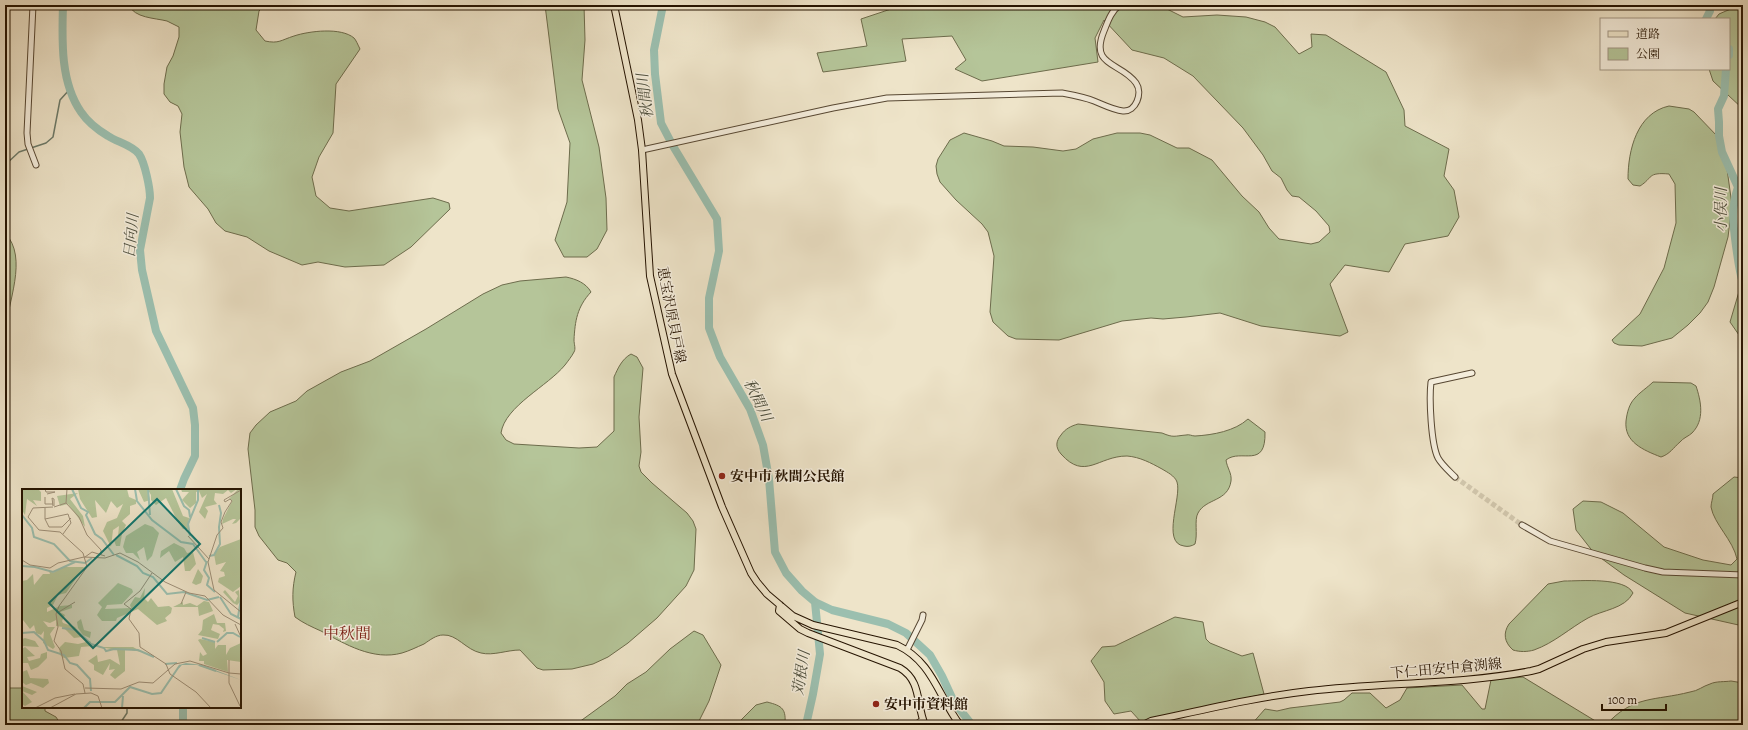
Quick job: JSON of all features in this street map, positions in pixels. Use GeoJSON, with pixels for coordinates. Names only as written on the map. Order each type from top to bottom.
{"type":"FeatureCollection","features":[{"type":"Feature","properties":{"kind":"main road","name":"恵宝沢原貝戸線"},"geometry":{"type":"LineString","coordinates":[[614,5],[642,150],[650,276],[672,374],[722,507],[751,573],[767,594],[793,616],[822,628],[909,647],[927,668],[960,725]]}},
{"type":"Feature","properties":{"kind":"main road","name":"下仁田安中倉渕線"},"geometry":{"type":"LineString","coordinates":[[1144,725],[1151,721],[1250,700],[1309,691],[1479,679],[1532,671],[1583,649],[1606,642],[1666,633],[1743,602]]}},
{"type":"Feature","properties":{"kind":"main road","name":"恵宝沢原貝戸線"},"geometry":{"type":"LineString","coordinates":[[780,605],[779,611],[800,629],[822,639],[900,668],[906,672],[915,684],[923,722]]}},
{"type":"Feature","properties":{"kind":"street"},"geometry":{"type":"LineString","coordinates":[[33,5],[27,125],[29,147],[36,165]]}},
{"type":"Feature","properties":{"kind":"street"},"geometry":{"type":"LineString","coordinates":[[642,150],[833,108],[887,98],[1062,93],[1080,96],[1115,110],[1127,111],[1131,109],[1137,101],[1138,86],[1132,79],[1109,64],[1099,48],[1101,37],[1109,18],[1115,9],[1120,5]]}},
{"type":"Feature","properties":{"kind":"street"},"geometry":{"type":"LineString","coordinates":[[1455,476],[1447,470],[1438,458],[1434,446],[1429,395],[1431,382],[1472,373]]}},
{"type":"Feature","properties":{"kind":"street"},"geometry":{"type":"LineString","coordinates":[[1522,525],[1550,542],[1645,568],[1663,572],[1743,575]]}},
{"type":"Feature","properties":{"kind":"street"},"geometry":{"type":"LineString","coordinates":[[909,647],[923,615]]}},
{"type":"Feature","properties":{"kind":"street"},"geometry":{"type":"LineString","coordinates":[[915,725],[923,722]]}},
{"type":"Feature","properties":{"kind":"green space"},"geometry":{"type":"Polygon","coordinates":[[[129,5],[265,5],[259,11],[256,30],[265,41],[277,42],[300,34],[325,31],[341,32],[354,38],[360,49],[336,84],[333,133],[319,157],[312,177],[316,196],[330,208],[349,211],[433,198],[449,203],[450,209],[411,247],[384,265],[345,267],[318,262],[302,265],[269,251],[247,237],[225,231],[216,223],[208,209],[189,187],[184,167],[180,132],[182,114],[178,106],[170,102],[164,94],[167,67],[173,56],[179,37],[179,27],[167,21],[135,13],[129,5]]]}},
{"type":"Feature","properties":{"kind":"green space"},"geometry":{"type":"Polygon","coordinates":[[[545,5],[584,5],[585,40],[582,80],[599,147],[606,198],[607,230],[597,249],[587,257],[564,257],[555,240],[567,202],[570,143],[558,109],[545,5]]]}},
{"type":"Feature","properties":{"kind":"green space"},"geometry":{"type":"Polygon","coordinates":[[[903,5],[1159,5],[1183,17],[1217,15],[1246,17],[1265,22],[1275,27],[1299,54],[1312,47],[1311,34],[1326,35],[1386,72],[1404,110],[1405,126],[1449,149],[1444,176],[1454,190],[1459,217],[1448,236],[1405,244],[1389,272],[1345,265],[1330,284],[1348,332],[1340,336],[1261,326],[1220,313],[1163,319],[1151,318],[1122,321],[1059,340],[1016,339],[1008,336],[993,322],[990,312],[994,256],[988,232],[982,224],[956,200],[940,182],[937,174],[936,166],[938,159],[950,140],[964,133],[1004,146],[1033,147],[1063,151],[1076,149],[1093,139],[1117,133],[1140,133],[1150,135],[1177,148],[1189,148],[1212,160],[1242,196],[1259,212],[1269,228],[1279,239],[1311,244],[1319,242],[1330,232],[1329,226],[1316,211],[1299,197],[1292,196],[1281,178],[1272,171],[1263,155],[1243,128],[1193,76],[1164,58],[1132,50],[1104,20],[1095,38],[1098,62],[982,81],[955,69],[966,60],[952,36],[902,39],[906,61],[823,72],[817,53],[867,46],[861,19],[903,5]]]}},
{"type":"Feature","properties":{"kind":"green space"},"geometry":{"type":"Polygon","coordinates":[[[1733,8],[1743,11],[1743,109],[1713,81],[1709,70],[1730,70],[1730,18],[1716,18],[1719,14],[1733,8]]]}},
{"type":"Feature","properties":{"kind":"green space"},"geometry":{"type":"Polygon","coordinates":[[[1669,106],[1689,109],[1694,112],[1718,137],[1727,169],[1732,205],[1728,237],[1714,287],[1708,302],[1688,325],[1672,338],[1642,346],[1619,345],[1614,343],[1612,340],[1640,314],[1664,268],[1676,223],[1675,184],[1669,174],[1657,174],[1651,176],[1640,186],[1633,185],[1628,179],[1630,156],[1636,134],[1649,116],[1658,110],[1669,106]]]}},
{"type":"Feature","properties":{"kind":"green space"},"geometry":{"type":"Polygon","coordinates":[[[5,233],[12,243],[16,268],[5,334],[5,233]]]}},
{"type":"Feature","properties":{"kind":"green space"},"geometry":{"type":"Polygon","coordinates":[[[566,277],[580,282],[591,292],[583,303],[576,320],[574,333],[575,351],[558,373],[528,397],[510,414],[504,423],[501,433],[506,440],[514,444],[579,448],[597,447],[614,431],[614,377],[625,358],[631,354],[637,357],[643,368],[639,417],[641,452],[639,466],[641,472],[687,513],[693,521],[696,529],[694,570],[686,586],[657,618],[628,643],[608,657],[593,664],[572,669],[543,670],[537,668],[520,650],[490,654],[481,653],[471,649],[457,639],[448,635],[438,636],[424,644],[402,653],[380,655],[350,646],[295,617],[293,594],[296,572],[287,563],[278,560],[259,536],[255,527],[255,510],[248,449],[250,433],[256,425],[270,412],[296,401],[307,391],[341,372],[370,361],[483,294],[502,285],[520,281],[566,277]]]}},
{"type":"Feature","properties":{"kind":"green space"},"geometry":{"type":"Polygon","coordinates":[[[1743,278],[1743,347],[1739,335],[1730,322],[1743,278]]]}},
{"type":"Feature","properties":{"kind":"green space"},"geometry":{"type":"Polygon","coordinates":[[[5,348],[7,371],[5,373],[5,348]]]}},
{"type":"Feature","properties":{"kind":"green space"},"geometry":{"type":"Polygon","coordinates":[[[1653,382],[1691,383],[1696,386],[1701,410],[1699,422],[1692,433],[1683,439],[1669,453],[1661,457],[1641,448],[1631,440],[1626,428],[1627,415],[1631,403],[1653,382]]]}},
{"type":"Feature","properties":{"kind":"green space"},"geometry":{"type":"Polygon","coordinates":[[[1248,419],[1265,432],[1264,444],[1261,451],[1252,456],[1232,457],[1226,460],[1231,478],[1229,488],[1226,493],[1206,505],[1198,513],[1196,519],[1195,544],[1191,546],[1184,546],[1177,543],[1174,537],[1173,528],[1178,489],[1177,482],[1171,474],[1145,461],[1127,456],[1108,459],[1092,465],[1077,466],[1061,454],[1057,446],[1058,440],[1063,433],[1068,428],[1078,424],[1162,433],[1172,436],[1195,436],[1223,432],[1237,427],[1248,419]]]}},
{"type":"Feature","properties":{"kind":"green space"},"geometry":{"type":"Polygon","coordinates":[[[1734,477],[1743,478],[1743,626],[1685,613],[1624,575],[1594,553],[1576,530],[1573,509],[1583,501],[1601,502],[1623,513],[1664,547],[1703,560],[1731,565],[1737,559],[1735,552],[1716,520],[1711,507],[1713,494],[1734,477]]]}},
{"type":"Feature","properties":{"kind":"green space"},"geometry":{"type":"Polygon","coordinates":[[[1564,581],[1612,582],[1621,584],[1633,593],[1625,603],[1588,618],[1541,647],[1526,651],[1513,650],[1506,641],[1505,637],[1509,624],[1548,584],[1564,581]]]}},
{"type":"Feature","properties":{"kind":"green space"},"geometry":{"type":"Polygon","coordinates":[[[1175,617],[1203,622],[1206,639],[1210,643],[1242,656],[1253,653],[1264,694],[1141,722],[1131,711],[1114,714],[1105,701],[1104,682],[1091,661],[1102,647],[1115,646],[1175,617]]]}},
{"type":"Feature","properties":{"kind":"green space"},"geometry":{"type":"Polygon","coordinates":[[[694,631],[703,635],[721,665],[709,701],[697,725],[575,725],[615,696],[627,684],[646,672],[670,649],[694,631]]]}},
{"type":"Feature","properties":{"kind":"green space"},"geometry":{"type":"Polygon","coordinates":[[[1523,677],[1602,725],[1251,725],[1265,709],[1277,711],[1340,702],[1352,693],[1370,693],[1386,708],[1400,700],[1407,688],[1462,685],[1482,709],[1485,709],[1491,680],[1523,677]]]}},
{"type":"Feature","properties":{"kind":"green space"},"geometry":{"type":"Polygon","coordinates":[[[1731,681],[1743,683],[1743,725],[1606,725],[1616,715],[1635,704],[1655,698],[1698,690],[1715,682],[1731,681]]]}},
{"type":"Feature","properties":{"kind":"green space"},"geometry":{"type":"Polygon","coordinates":[[[5,688],[22,688],[22,708],[45,708],[45,711],[56,717],[61,725],[5,725],[5,688]]]}},
{"type":"Feature","properties":{"kind":"green space"},"geometry":{"type":"Polygon","coordinates":[[[767,702],[777,705],[782,709],[785,715],[785,725],[736,725],[756,705],[767,702]]]}},
{"type":"Feature","properties":{"kind":"waterway","name":"日向川"},"geometry":{"type":"LineString","coordinates":[[63,5],[62,32],[64,60],[69,87],[74,100],[83,115],[104,134],[128,146],[139,154],[147,176],[150,198],[140,250],[142,270],[156,331],[193,408],[195,425],[195,456],[180,489]]}},
{"type":"Feature","properties":{"kind":"waterway","name":"秋間川"},"geometry":{"type":"LineString","coordinates":[[663,5],[654,50],[655,74],[661,123],[673,146],[717,219],[719,251],[709,298],[709,328],[720,357],[750,409],[763,445],[769,479],[775,552],[786,573],[802,591],[815,602],[832,610],[888,624],[906,633],[930,655],[954,702],[972,725]]}},
{"type":"Feature","properties":{"kind":"waterway","name":"小俣川"},"geometry":{"type":"LineString","coordinates":[[1706,18],[1710,11],[1708,5]]}},
{"type":"Feature","properties":{"kind":"waterway","name":"小俣川"},"geometry":{"type":"LineString","coordinates":[[1726,70],[1724,96],[1718,109],[1719,136],[1722,152],[1738,187],[1734,202],[1733,223],[1740,274],[1743,283]]}},
{"type":"Feature","properties":{"kind":"waterway"},"geometry":{"type":"LineString","coordinates":[[5,165],[19,152],[46,143],[53,137],[60,100],[70,89]]}},
{"type":"Feature","properties":{"kind":"waterway","name":"苅根川"},"geometry":{"type":"LineString","coordinates":[[806,725],[820,654],[815,602]]}},
{"type":"Feature","properties":{"kind":"waterway"},"geometry":{"type":"LineString","coordinates":[[119,725],[127,713],[127,708]]}},
{"type":"Feature","properties":{"kind":"waterway","name":"日向川"},"geometry":{"type":"LineString","coordinates":[[183,708],[183,725]]}},
{"type":"Feature","properties":{"kind":"tunnel"},"geometry":{"type":"LineString","coordinates":[[1455,477],[1522,525]]}},
{"type":"Feature","properties":{"kind":"place","name":"安中市 秋間公民館"},"geometry":{"type":"Point","coordinates":[722,476]}},
{"type":"Feature","properties":{"kind":"place","name":"安中市資料館"},"geometry":{"type":"Point","coordinates":[876,704]}},
{"type":"Feature","properties":{"kind":"district","name":"中秋間"},"geometry":{"type":"Point","coordinates":[347,633]}}]}
